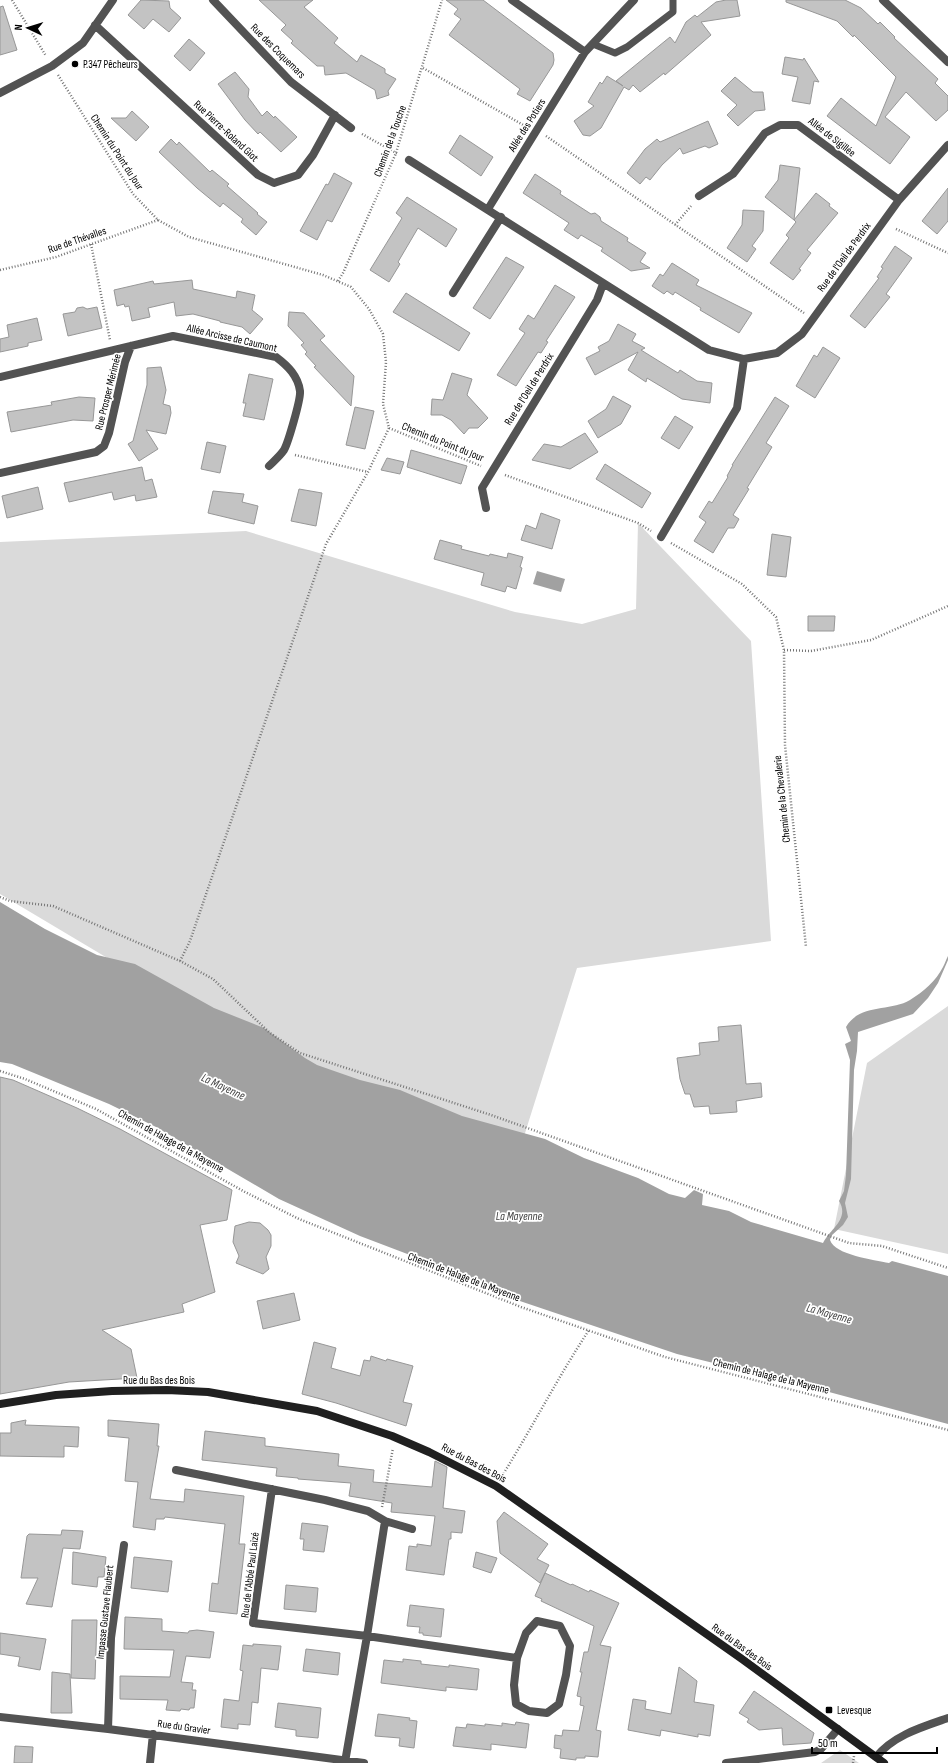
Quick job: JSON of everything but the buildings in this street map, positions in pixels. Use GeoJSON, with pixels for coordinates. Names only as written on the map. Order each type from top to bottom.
{"type":"FeatureCollection","features":[{"type":"Feature","properties":{"kind":"street"},"geometry":{"type":"LineString","coordinates":[[0,93],[52,66],[83,43],[113,0]]}},
{"type":"Feature","properties":{"kind":"street","name":"Rue des Coquemars"},"geometry":{"type":"LineString","coordinates":[[213,0],[291,82],[351,128]]}},
{"type":"Feature","properties":{"kind":"street"},"geometry":{"type":"LineString","coordinates":[[512,0],[585,52]]}},
{"type":"Feature","properties":{"kind":"street","name":"Allée des Potiers"},"geometry":{"type":"LineString","coordinates":[[488,209],[585,52],[634,0]]}},
{"type":"Feature","properties":{"kind":"street"},"geometry":{"type":"LineString","coordinates":[[884,0],[948,62]]}},
{"type":"Feature","properties":{"kind":"street","name":"Rue Pierre-Roland Giot"},"geometry":{"type":"LineString","coordinates":[[95,25],[258,175],[274,183],[298,175],[313,155],[335,115]]}},
{"type":"Feature","properties":{"kind":"street","name":"Allée de Sigillée"},"geometry":{"type":"LineString","coordinates":[[699,196],[733,174],[765,132],[780,125],[798,125],[899,200]]}},
{"type":"Feature","properties":{"kind":"street","name":"Rue de l'Oeil de Perdrix"},"geometry":{"type":"LineString","coordinates":[[408,160],[501,217],[603,284],[708,350],[744,359],[777,353],[802,334],[899,200],[948,145]]}},
{"type":"Feature","properties":{"kind":"street"},"geometry":{"type":"LineString","coordinates":[[453,293],[501,217]]}},
{"type":"Feature","properties":{"kind":"street","name":"Rue de l'Oeil de Perdrix"},"geometry":{"type":"LineString","coordinates":[[486,508],[482,488],[597,300],[603,284]]}},
{"type":"Feature","properties":{"kind":"street","name":"Allée Arcisse de Caumont"},"geometry":{"type":"LineString","coordinates":[[131,346],[173,336],[276,357],[288,366],[296,377],[300,392],[287,443],[283,452],[269,466]]}},
{"type":"Feature","properties":{"kind":"street","name":"Rue Prosper Mérimée"},"geometry":{"type":"LineString","coordinates":[[0,377],[131,346]]}},
{"type":"Feature","properties":{"kind":"street","name":"Rue Prosper Mérimée"},"geometry":{"type":"LineString","coordinates":[[0,473],[96,452],[104,446],[109,433],[125,362],[131,346]]}},
{"type":"Feature","properties":{"kind":"street"},"geometry":{"type":"LineString","coordinates":[[661,537],[737,408],[744,359]]}},
{"type":"Feature","properties":{"kind":"street","name":"Rue du Bas des Bois"},"geometry":{"type":"LineString","coordinates":[[0,1404],[56,1395],[112,1391],[167,1390],[208,1392],[317,1411],[395,1437],[429,1452],[496,1486],[742,1659],[884,1763]]}},
{"type":"Feature","properties":{"kind":"street"},"geometry":{"type":"LineString","coordinates":[[176,1470],[272,1489],[368,1511],[382,1520],[412,1529]]}},
{"type":"Feature","properties":{"kind":"street","name":"Rue de l'Abbé Paul Laizé"},"geometry":{"type":"LineString","coordinates":[[272,1489],[253,1623],[367,1636],[517,1658]]}},
{"type":"Feature","properties":{"kind":"street"},"geometry":{"type":"LineString","coordinates":[[345,1762],[367,1636],[382,1520]]}},
{"type":"Feature","properties":{"kind":"street","name":"Impasse Gustave Flaubert"},"geometry":{"type":"LineString","coordinates":[[108,1729],[111,1638],[124,1546]]}},
{"type":"Feature","properties":{"kind":"street"},"geometry":{"type":"LineString","coordinates":[[537,1621],[560,1626],[570,1646],[566,1675],[559,1704],[547,1713],[529,1711],[516,1704],[514,1685],[517,1658],[526,1633],[537,1621]]}},
{"type":"Feature","properties":{"kind":"street","name":"Rue du Gravier"},"geometry":{"type":"LineString","coordinates":[[0,1717],[153,1734],[345,1762],[364,1763]]}},
{"type":"Feature","properties":{"kind":"street"},"geometry":{"type":"LineString","coordinates":[[876,1757],[882,1749],[896,1739],[926,1725],[948,1718]]}},
{"type":"Feature","properties":{"kind":"street"},"geometry":{"type":"LineString","coordinates":[[726,1763],[815,1752],[821,1749],[838,1729]]}},
{"type":"Feature","properties":{"kind":"street"},"geometry":{"type":"LineString","coordinates":[[150,1763],[153,1734]]}},
{"type":"Feature","properties":{"kind":"lane"},"geometry":{"type":"LineString","coordinates":[[592,44],[615,53],[627,47],[673,12],[673,0]]}},
{"type":"Feature","properties":{"kind":"path","name":"Chemin du Point du Jour"},"geometry":{"type":"LineString","coordinates":[[12,0],[133,194],[158,220],[189,237],[323,275],[351,287],[368,309],[383,334],[386,362],[383,404],[390,428],[492,470],[638,523],[742,584],[776,617],[784,650]]}},
{"type":"Feature","properties":{"kind":"path","name":"Chemin de la Touche"},"geometry":{"type":"LineString","coordinates":[[338,281],[343,273],[396,153],[423,68],[442,0]]}},
{"type":"Feature","properties":{"kind":"path"},"geometry":{"type":"LineString","coordinates":[[423,68],[520,124],[537,130],[813,319]]}},
{"type":"Feature","properties":{"kind":"path"},"geometry":{"type":"LineString","coordinates":[[351,128],[408,160]]}},
{"type":"Feature","properties":{"kind":"path"},"geometry":{"type":"LineString","coordinates":[[674,225],[699,196]]}},
{"type":"Feature","properties":{"kind":"path","name":"Rue de Thévalles"},"geometry":{"type":"LineString","coordinates":[[0,270],[56,256],[158,220]]}},
{"type":"Feature","properties":{"kind":"path"},"geometry":{"type":"LineString","coordinates":[[896,229],[948,253]]}},
{"type":"Feature","properties":{"kind":"path"},"geometry":{"type":"LineString","coordinates":[[91,244],[112,350]]}},
{"type":"Feature","properties":{"kind":"path"},"geometry":{"type":"LineString","coordinates":[[180,961],[190,941],[326,544],[368,472],[390,428]]}},
{"type":"Feature","properties":{"kind":"path"},"geometry":{"type":"LineString","coordinates":[[283,452],[368,472]]}},
{"type":"Feature","properties":{"kind":"path"},"geometry":{"type":"LineString","coordinates":[[784,650],[811,651],[871,640],[948,606]]}},
{"type":"Feature","properties":{"kind":"path","name":"Chemin de la Chevalerie"},"geometry":{"type":"LineString","coordinates":[[784,650],[785,744],[806,947]]}},
{"type":"Feature","properties":{"kind":"path"},"geometry":{"type":"LineString","coordinates":[[0,897],[10,901],[53,906],[180,961],[212,978],[270,1033],[300,1053],[491,1115],[849,1243],[882,1246],[948,1268]]}},
{"type":"Feature","properties":{"kind":"path","name":"Chemin de Halage de la Mayenne"},"geometry":{"type":"LineString","coordinates":[[0,1071],[96,1109],[245,1192],[299,1219],[514,1305],[665,1357],[948,1430]]}},
{"type":"Feature","properties":{"kind":"path"},"geometry":{"type":"LineString","coordinates":[[496,1486],[526,1438],[569,1360],[589,1330]]}},
{"type":"Feature","properties":{"kind":"path"},"geometry":{"type":"LineString","coordinates":[[382,1520],[395,1437]]}},
{"type":"Feature","properties":{"kind":"shaded area"},"geometry":{"type":"Polygon","coordinates":[[[638,523],[751,641],[771,941],[577,968],[520,1149],[287,1065],[0,894],[0,542],[246,531],[515,612],[582,624],[636,609],[638,523]]]}},
{"type":"Feature","properties":{"kind":"shaded area"},"geometry":{"type":"Polygon","coordinates":[[[948,1006],[948,1254],[834,1229],[867,1063],[948,1006]]]}},
{"type":"Feature","properties":{"kind":"shaded area"},"geometry":{"type":"Polygon","coordinates":[[[840,1750],[859,1763],[821,1763],[840,1750]]]}},
{"type":"Feature","properties":{"kind":"water"},"geometry":{"type":"Polygon","coordinates":[[[537,571],[565,579],[561,592],[533,584],[537,571]]]}},
{"type":"Feature","properties":{"kind":"water","name":"La Mayenne"},"geometry":{"type":"Polygon","coordinates":[[[0,902],[45,929],[97,955],[135,964],[214,1008],[264,1028],[317,1065],[360,1080],[400,1090],[462,1116],[545,1139],[584,1158],[638,1178],[669,1194],[685,1198],[694,1190],[703,1194],[702,1205],[729,1211],[751,1222],[823,1243],[838,1224],[842,1213],[842,1207],[839,1201],[844,1191],[846,1175],[850,1060],[845,1044],[851,1041],[846,1027],[852,1019],[859,1014],[902,1004],[915,997],[929,986],[937,977],[948,956],[948,960],[938,983],[928,998],[913,1014],[858,1032],[854,1070],[851,1179],[845,1203],[848,1217],[843,1225],[831,1236],[830,1240],[839,1250],[856,1256],[889,1263],[892,1261],[948,1276],[948,1424],[803,1385],[677,1354],[505,1296],[410,1255],[360,1236],[279,1199],[156,1127],[109,1104],[12,1064],[0,1062],[0,902]]]}},
{"type":"Feature","properties":{"kind":"place","name":"P.347 Pêcheurs"},"geometry":{"type":"Point","coordinates":[75,64]}},
{"type":"Feature","properties":{"kind":"place","name":"Levesque"},"geometry":{"type":"Point","coordinates":[829,1710]}}]}
